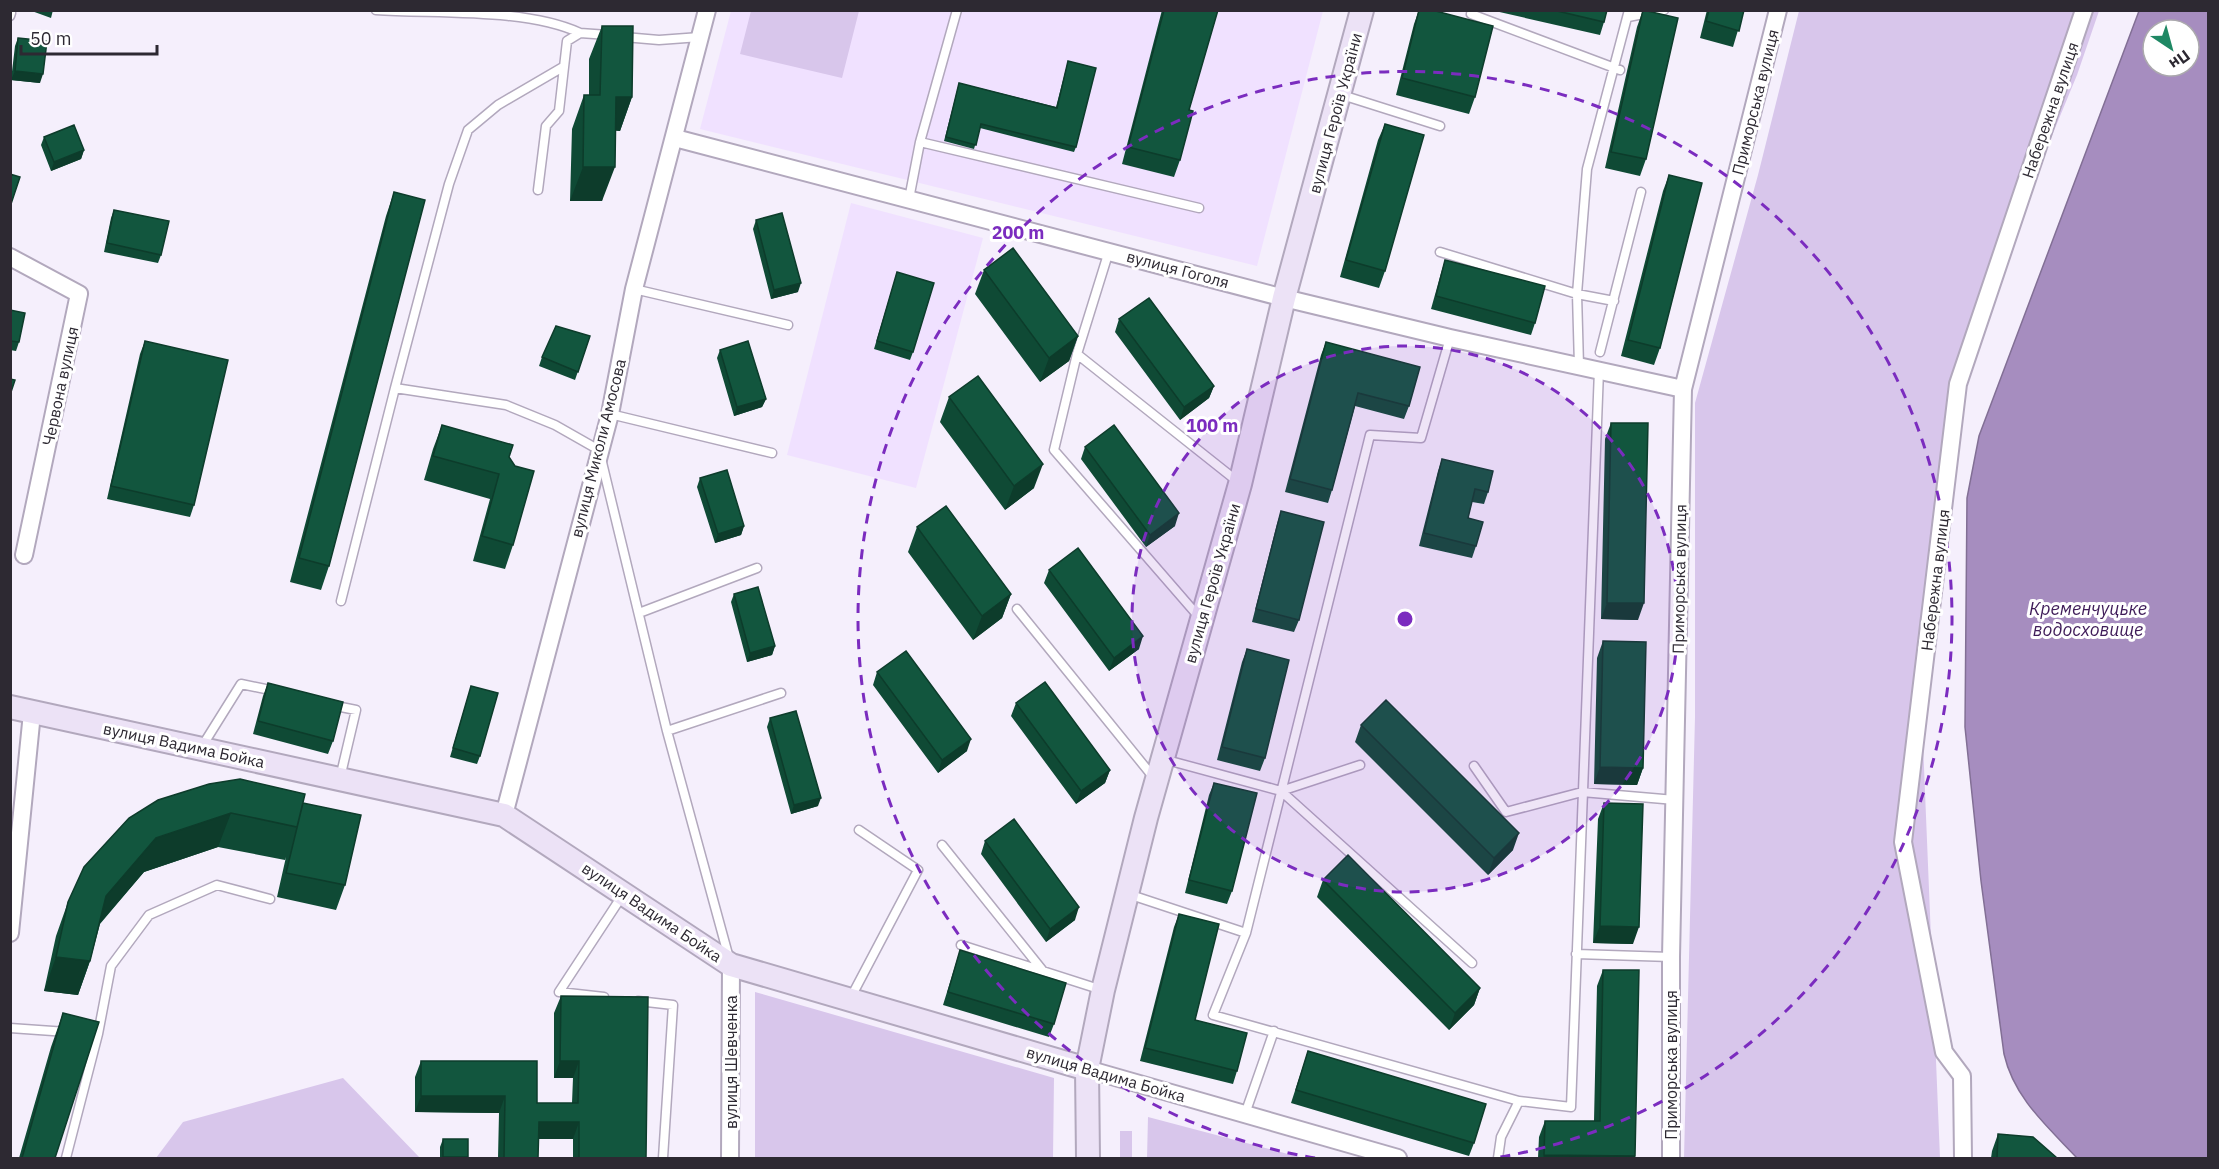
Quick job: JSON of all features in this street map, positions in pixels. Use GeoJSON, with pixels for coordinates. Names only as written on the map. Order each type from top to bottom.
{"type":"FeatureCollection","features":[{"type":"Feature","properties":{"kind":"main road","name":"вулиця Героїв України"},"geometry":{"type":"LineString","coordinates":[[1088,1158],[1087,1069],[1102,990],[1162,759],[1240,484],[1284,298],[1341,95],[1362,10]]}},
{"type":"Feature","properties":{"kind":"main road","name":"вулиця Вадима Бойка"},"geometry":{"type":"LineString","coordinates":[[21,710],[504,815],[730,965],[1087,1069]]}},
{"type":"Feature","properties":{"kind":"street","name":"вулиця Миколи Амосова"},"geometry":{"type":"LineString","coordinates":[[504,815],[610,414],[634,290],[701,37],[706,10]]}},
{"type":"Feature","properties":{"kind":"street","name":"Приморська вулиця"},"geometry":{"type":"LineString","coordinates":[[1671,1158],[1671,957],[1683,388],[1778,10]]}},
{"type":"Feature","properties":{"kind":"street","name":"Набережна вулиця"},"geometry":{"type":"LineString","coordinates":[[1963,1158],[1962,1076],[1944,1052],[1903,842],[1958,384],[2084,10]]}},
{"type":"Feature","properties":{"kind":"street","name":"вулиця Гоголя"},"geometry":{"type":"LineString","coordinates":[[675,138],[1284,298],[1579,366],[1600,361],[1683,388]]}},
{"type":"Feature","properties":{"kind":"street","name":"Червона вулиця"},"geometry":{"type":"LineString","coordinates":[[10,257],[79,294],[24,555]]}},
{"type":"Feature","properties":{"kind":"street"},"geometry":{"type":"LineString","coordinates":[[10,933],[21,710]]}},
{"type":"Feature","properties":{"kind":"street","name":"вулиця Шевченка"},"geometry":{"type":"LineString","coordinates":[[730,965],[730,1158]]}},
{"type":"Feature","properties":{"kind":"street","name":"вулиця Вадима Бойка"},"geometry":{"type":"LineString","coordinates":[[1087,1069],[1398,1158]]}},
{"type":"Feature","properties":{"kind":"lane"},"geometry":{"type":"LineString","coordinates":[[376,10],[486,15],[560,24],[580,33],[659,40],[701,37]]}},
{"type":"Feature","properties":{"kind":"lane"},"geometry":{"type":"LineString","coordinates":[[909,199],[920,142],[957,10]]}},
{"type":"Feature","properties":{"kind":"lane"},"geometry":{"type":"LineString","coordinates":[[1472,10],[1471,14],[1616,68]]}},
{"type":"Feature","properties":{"kind":"lane"},"geometry":{"type":"LineString","coordinates":[[1579,366],[1577,294],[1587,168],[1629,14],[1664,10]]}},
{"type":"Feature","properties":{"kind":"lane"},"geometry":{"type":"LineString","coordinates":[[538,190],[546,126],[559,111],[567,41],[580,33]]}},
{"type":"Feature","properties":{"kind":"lane"},"geometry":{"type":"LineString","coordinates":[[341,602],[449,184],[468,129],[498,105],[563,67]]}},
{"type":"Feature","properties":{"kind":"lane"},"geometry":{"type":"LineString","coordinates":[[1341,95],[1440,126]]}},
{"type":"Feature","properties":{"kind":"lane"},"geometry":{"type":"LineString","coordinates":[[920,142],[1198,208]]}},
{"type":"Feature","properties":{"kind":"lane"},"geometry":{"type":"LineString","coordinates":[[1450,338],[1420,438],[1370,435],[1246,933],[1213,1015],[1519,1101],[1572,1107],[1582,792],[1600,361],[1641,192]]}},
{"type":"Feature","properties":{"kind":"lane"},"geometry":{"type":"LineString","coordinates":[[1109,251],[1077,354],[1054,450],[1202,620]]}},
{"type":"Feature","properties":{"kind":"lane"},"geometry":{"type":"LineString","coordinates":[[1440,252],[1577,294],[1614,301]]}},
{"type":"Feature","properties":{"kind":"lane"},"geometry":{"type":"LineString","coordinates":[[634,290],[788,325]]}},
{"type":"Feature","properties":{"kind":"lane"},"geometry":{"type":"LineString","coordinates":[[1077,354],[1240,484]]}},
{"type":"Feature","properties":{"kind":"lane"},"geometry":{"type":"LineString","coordinates":[[395,388],[506,405],[555,425],[599,450],[667,731],[730,965]]}},
{"type":"Feature","properties":{"kind":"lane"},"geometry":{"type":"LineString","coordinates":[[610,414],[772,453]]}},
{"type":"Feature","properties":{"kind":"lane"},"geometry":{"type":"LineString","coordinates":[[639,613],[757,568]]}},
{"type":"Feature","properties":{"kind":"lane"},"geometry":{"type":"LineString","coordinates":[[1017,609],[1156,781]]}},
{"type":"Feature","properties":{"kind":"lane"},"geometry":{"type":"LineString","coordinates":[[201,748],[241,684],[287,694]]}},
{"type":"Feature","properties":{"kind":"lane"},"geometry":{"type":"LineString","coordinates":[[667,731],[781,693]]}},
{"type":"Feature","properties":{"kind":"lane"},"geometry":{"type":"LineString","coordinates":[[322,702],[356,710],[340,778]]}},
{"type":"Feature","properties":{"kind":"lane"},"geometry":{"type":"LineString","coordinates":[[1162,759],[1281,791],[1472,963]]}},
{"type":"Feature","properties":{"kind":"lane"},"geometry":{"type":"LineString","coordinates":[[1281,791],[1360,765]]}},
{"type":"Feature","properties":{"kind":"lane"},"geometry":{"type":"LineString","coordinates":[[1474,766],[1506,812],[1582,792],[1675,800]]}},
{"type":"Feature","properties":{"kind":"lane"},"geometry":{"type":"LineString","coordinates":[[849,999],[918,870],[859,830]]}},
{"type":"Feature","properties":{"kind":"lane"},"geometry":{"type":"LineString","coordinates":[[942,845],[1043,971]]}},
{"type":"Feature","properties":{"kind":"lane"},"geometry":{"type":"LineString","coordinates":[[66,1158],[98,1034],[111,966],[149,915],[217,885],[270,898]]}},
{"type":"Feature","properties":{"kind":"lane"},"geometry":{"type":"LineString","coordinates":[[616,999],[559,992],[624,893]]}},
{"type":"Feature","properties":{"kind":"lane"},"geometry":{"type":"LineString","coordinates":[[1127,893],[1246,933]]}},
{"type":"Feature","properties":{"kind":"lane"},"geometry":{"type":"LineString","coordinates":[[961,945],[1102,990]]}},
{"type":"Feature","properties":{"kind":"lane"},"geometry":{"type":"LineString","coordinates":[[1576,954],[1671,957]]}},
{"type":"Feature","properties":{"kind":"lane"},"geometry":{"type":"LineString","coordinates":[[627,1000],[673,1005],[663,1158]]}},
{"type":"Feature","properties":{"kind":"lane"},"geometry":{"type":"LineString","coordinates":[[10,1028],[98,1034]]}},
{"type":"Feature","properties":{"kind":"lane"},"geometry":{"type":"LineString","coordinates":[[1245,1114],[1274,1031]]}},
{"type":"Feature","properties":{"kind":"lane"},"geometry":{"type":"LineString","coordinates":[[1498,1158],[1501,1137],[1519,1101]]}},
{"type":"Feature","properties":{"kind":"shaded area"},"geometry":{"type":"Polygon","coordinates":[[[731,11],[1323,11],[1257,266],[700,129],[731,11]]]}},
{"type":"Feature","properties":{"kind":"shaded area"},"geometry":{"type":"Polygon","coordinates":[[[751,11],[859,11],[842,78],[740,54],[751,11]]]}},
{"type":"Feature","properties":{"kind":"shaded area"},"geometry":{"type":"Polygon","coordinates":[[[1799,11],[2099,11],[2077,75],[1949,385],[1923,743],[1940,1158],[1684,1158],[1695,717],[1695,403],[1758,175],[1799,11]]]}},
{"type":"Feature","properties":{"kind":"shaded area"},"geometry":{"type":"Polygon","coordinates":[[[851,203],[983,238],[916,488],[787,455],[851,203]]]}},
{"type":"Feature","properties":{"kind":"shaded area"},"geometry":{"type":"Polygon","coordinates":[[[755,992],[1054,1078],[1053,1158],[755,1158],[755,992]]]}},
{"type":"Feature","properties":{"kind":"shaded area"},"geometry":{"type":"Polygon","coordinates":[[[343,1078],[420,1158],[156,1158],[183,1122],[343,1078]]]}},
{"type":"Feature","properties":{"kind":"shaded area"},"geometry":{"type":"Polygon","coordinates":[[[1148,1117],[1303,1158],[1147,1158],[1148,1117]]]}},
{"type":"Feature","properties":{"kind":"shaded area"},"geometry":{"type":"Polygon","coordinates":[[[1120,1131],[1132,1131],[1132,1158],[1120,1158],[1120,1131]]]}},
{"type":"Feature","properties":{"kind":"water","name":"Кременчуцьке водосховище"},"geometry":{"type":"Polygon","coordinates":[[[2139,11],[2208,11],[2208,1158],[2077,1158],[2043,1123],[2015,1084],[2009,1070],[2004,1054],[1981,881],[1965,727],[1967,498],[1979,436],[2139,11]]]}},
{"type":"Feature","properties":{"kind":"building"},"geometry":{"type":"Polygon","coordinates":[[[1164,10],[1218,10],[1189,110],[1193,111],[1180,160],[1128,147],[1164,10]]]}},
{"type":"Feature","properties":{"kind":"building"},"geometry":{"type":"Polygon","coordinates":[[[1419,10],[1432,10],[1493,26],[1475,97],[1402,78],[1419,10]]]}},
{"type":"Feature","properties":{"kind":"building"},"geometry":{"type":"Polygon","coordinates":[[[1553,10],[1607,10],[1604,22],[1553,10]]]}},
{"type":"Feature","properties":{"kind":"building"},"geometry":{"type":"Polygon","coordinates":[[[1643,10],[1678,18],[1646,159],[1611,152],[1643,10]]]}},
{"type":"Feature","properties":{"kind":"building"},"geometry":{"type":"Polygon","coordinates":[[[1709,10],[1744,10],[1739,31],[1706,21],[1709,10]]]}},
{"type":"Feature","properties":{"kind":"building"},"geometry":{"type":"Polygon","coordinates":[[[602,26],[633,26],[632,97],[616,97],[615,167],[583,167],[584,95],[600,95],[602,26]]]}},
{"type":"Feature","properties":{"kind":"building"},"geometry":{"type":"Polygon","coordinates":[[[18,38],[47,41],[43,74],[15,71],[18,38]]]}},
{"type":"Feature","properties":{"kind":"building"},"geometry":{"type":"Polygon","coordinates":[[[1068,61],[1096,68],[1076,147],[981,124],[976,145],[946,137],[959,83],[1057,108],[1068,61]]]}},
{"type":"Feature","properties":{"kind":"building"},"geometry":{"type":"Polygon","coordinates":[[[1385,124],[1424,135],[1385,271],[1346,260],[1385,124]]]}},
{"type":"Feature","properties":{"kind":"building"},"geometry":{"type":"Polygon","coordinates":[[[74,125],[84,150],[54,162],[44,137],[74,125]]]}},
{"type":"Feature","properties":{"kind":"building"},"geometry":{"type":"Polygon","coordinates":[[[10,174],[20,177],[10,207],[10,174]]]}},
{"type":"Feature","properties":{"kind":"building"},"geometry":{"type":"Polygon","coordinates":[[[1669,175],[1702,183],[1660,348],[1628,340],[1669,175]]]}},
{"type":"Feature","properties":{"kind":"building"},"geometry":{"type":"Polygon","coordinates":[[[394,192],[425,200],[329,566],[299,558],[394,192]]]}},
{"type":"Feature","properties":{"kind":"building"},"geometry":{"type":"Polygon","coordinates":[[[114,210],[169,221],[161,255],[107,243],[114,210]]]}},
{"type":"Feature","properties":{"kind":"building"},"geometry":{"type":"Polygon","coordinates":[[[782,213],[801,283],[774,290],[756,220],[782,213]]]}},
{"type":"Feature","properties":{"kind":"building"},"geometry":{"type":"Polygon","coordinates":[[[1013,248],[1078,336],[1049,358],[984,270],[1013,248]]]}},
{"type":"Feature","properties":{"kind":"building"},"geometry":{"type":"Polygon","coordinates":[[[1445,260],[1545,286],[1535,323],[1436,296],[1445,260]]]}},
{"type":"Feature","properties":{"kind":"building"},"geometry":{"type":"Polygon","coordinates":[[[897,272],[934,283],[913,352],[877,341],[897,272]]]}},
{"type":"Feature","properties":{"kind":"building"},"geometry":{"type":"Polygon","coordinates":[[[1149,298],[1214,386],[1184,407],[1119,319],[1149,298]]]}},
{"type":"Feature","properties":{"kind":"building"},"geometry":{"type":"Polygon","coordinates":[[[10,310],[25,313],[19,342],[10,341],[10,310]]]}},
{"type":"Feature","properties":{"kind":"building"},"geometry":{"type":"Polygon","coordinates":[[[556,326],[590,336],[578,372],[542,357],[556,326]]]}},
{"type":"Feature","properties":{"kind":"building"},"geometry":{"type":"Polygon","coordinates":[[[145,341],[228,360],[194,505],[111,486],[145,341]]]}},
{"type":"Feature","properties":{"kind":"building"},"geometry":{"type":"Polygon","coordinates":[[[748,341],[766,399],[737,407],[720,350],[748,341]]]}},
{"type":"Feature","properties":{"kind":"building"},"geometry":{"type":"Polygon","coordinates":[[[1326,342],[1420,367],[1409,406],[1358,393],[1332,490],[1290,479],[1326,342]]]}},
{"type":"Feature","properties":{"kind":"building"},"geometry":{"type":"Polygon","coordinates":[[[978,376],[1043,464],[1014,486],[949,397],[978,376]]]}},
{"type":"Feature","properties":{"kind":"building"},"geometry":{"type":"Polygon","coordinates":[[[10,379],[15,380],[10,395],[10,379]]]}},
{"type":"Feature","properties":{"kind":"building"},"geometry":{"type":"Polygon","coordinates":[[[1611,423],[1648,423],[1644,603],[1607,603],[1611,423]]]}},
{"type":"Feature","properties":{"kind":"building"},"geometry":{"type":"Polygon","coordinates":[[[442,425],[513,445],[509,457],[515,466],[534,471],[513,545],[482,536],[499,474],[433,456],[442,425]]]}},
{"type":"Feature","properties":{"kind":"building"},"geometry":{"type":"Polygon","coordinates":[[[1114,425],[1179,513],[1150,535],[1085,447],[1114,425]]]}},
{"type":"Feature","properties":{"kind":"building"},"geometry":{"type":"Polygon","coordinates":[[[1442,459],[1493,471],[1488,492],[1475,489],[1468,518],[1483,522],[1476,546],[1424,533],[1442,459]]]}},
{"type":"Feature","properties":{"kind":"building"},"geometry":{"type":"Polygon","coordinates":[[[727,470],[744,526],[718,534],[700,478],[727,470]]]}},
{"type":"Feature","properties":{"kind":"building"},"geometry":{"type":"Polygon","coordinates":[[[946,506],[1011,594],[982,616],[917,527],[946,506]]]}},
{"type":"Feature","properties":{"kind":"building"},"geometry":{"type":"Polygon","coordinates":[[[1281,511],[1324,522],[1299,620],[1256,609],[1281,511]]]}},
{"type":"Feature","properties":{"kind":"building"},"geometry":{"type":"Polygon","coordinates":[[[1078,548],[1143,636],[1114,658],[1049,570],[1078,548]]]}},
{"type":"Feature","properties":{"kind":"building"},"geometry":{"type":"Polygon","coordinates":[[[758,587],[775,646],[750,653],[734,594],[758,587]]]}},
{"type":"Feature","properties":{"kind":"building"},"geometry":{"type":"Polygon","coordinates":[[[1603,641],[1646,642],[1643,768],[1600,767],[1603,641]]]}},
{"type":"Feature","properties":{"kind":"building"},"geometry":{"type":"Polygon","coordinates":[[[1247,649],[1289,660],[1265,758],[1222,747],[1247,649]]]}},
{"type":"Feature","properties":{"kind":"building"},"geometry":{"type":"Polygon","coordinates":[[[906,651],[971,739],[942,760],[877,672],[906,651]]]}},
{"type":"Feature","properties":{"kind":"building"},"geometry":{"type":"Polygon","coordinates":[[[1045,682],[1110,770],[1081,791],[1016,703],[1045,682]]]}},
{"type":"Feature","properties":{"kind":"building"},"geometry":{"type":"Polygon","coordinates":[[[268,683],[343,702],[333,741],[258,721],[268,683]]]}},
{"type":"Feature","properties":{"kind":"building"},"geometry":{"type":"Polygon","coordinates":[[[471,686],[498,693],[480,756],[453,748],[471,686]]]}},
{"type":"Feature","properties":{"kind":"building"},"geometry":{"type":"Polygon","coordinates":[[[1386,700],[1519,833],[1494,858],[1361,725],[1386,700]]]}},
{"type":"Feature","properties":{"kind":"building"},"geometry":{"type":"Polygon","coordinates":[[[796,711],[821,798],[794,805],[770,718],[796,711]]]}},
{"type":"Feature","properties":{"kind":"building"},"geometry":{"type":"Polygon","coordinates":[[[240,779],[305,794],[297,827],[231,813],[156,838],[106,896],[90,961],[56,957],[68,902],[84,867],[129,818],[158,800],[209,784],[240,779]]]}},
{"type":"Feature","properties":{"kind":"building"},"geometry":{"type":"Polygon","coordinates":[[[1214,783],[1257,793],[1232,891],[1189,880],[1214,783]]]}},
{"type":"Feature","properties":{"kind":"building"},"geometry":{"type":"Polygon","coordinates":[[[303,803],[361,815],[345,885],[286,873],[303,803]]]}},
{"type":"Feature","properties":{"kind":"building"},"geometry":{"type":"Polygon","coordinates":[[[1604,803],[1643,804],[1639,927],[1600,926],[1604,803]]]}},
{"type":"Feature","properties":{"kind":"building"},"geometry":{"type":"Polygon","coordinates":[[[1014,819],[1079,907],[1050,929],[985,841],[1014,819]]]}},
{"type":"Feature","properties":{"kind":"building"},"geometry":{"type":"Polygon","coordinates":[[[1348,855],[1480,988],[1455,1013],[1323,880],[1348,855]]]}},
{"type":"Feature","properties":{"kind":"building"},"geometry":{"type":"Polygon","coordinates":[[[1179,914],[1219,924],[1195,1020],[1247,1033],[1237,1071],[1145,1048],[1179,914]]]}},
{"type":"Feature","properties":{"kind":"building"},"geometry":{"type":"Polygon","coordinates":[[[960,950],[1066,983],[1054,1024],[948,992],[960,950]]]}},
{"type":"Feature","properties":{"kind":"building"},"geometry":{"type":"Polygon","coordinates":[[[1603,970],[1639,970],[1635,1156],[1544,1155],[1545,1121],[1600,1121],[1603,970]]]}},
{"type":"Feature","properties":{"kind":"building"},"geometry":{"type":"Polygon","coordinates":[[[561,996],[648,997],[646,1158],[579,1158],[579,1122],[539,1122],[538,1158],[504,1158],[505,1096],[421,1096],[421,1061],[537,1061],[537,1103],[578,1103],[579,1061],[560,1061],[561,996]]]}},
{"type":"Feature","properties":{"kind":"building"},"geometry":{"type":"Polygon","coordinates":[[[63,1013],[99,1022],[55,1158],[22,1158],[63,1013]]]}},
{"type":"Feature","properties":{"kind":"building"},"geometry":{"type":"Polygon","coordinates":[[[1308,1051],[1486,1104],[1474,1143],[1296,1090],[1308,1051]]]}},
{"type":"Feature","properties":{"kind":"building"},"geometry":{"type":"Polygon","coordinates":[[[1998,1134],[2033,1137],[2057,1158],[1997,1158],[1998,1134]]]}},
{"type":"Feature","properties":{"kind":"building"},"geometry":{"type":"Polygon","coordinates":[[[443,1139],[468,1139],[468,1157],[443,1157],[443,1139]]]}}]}
